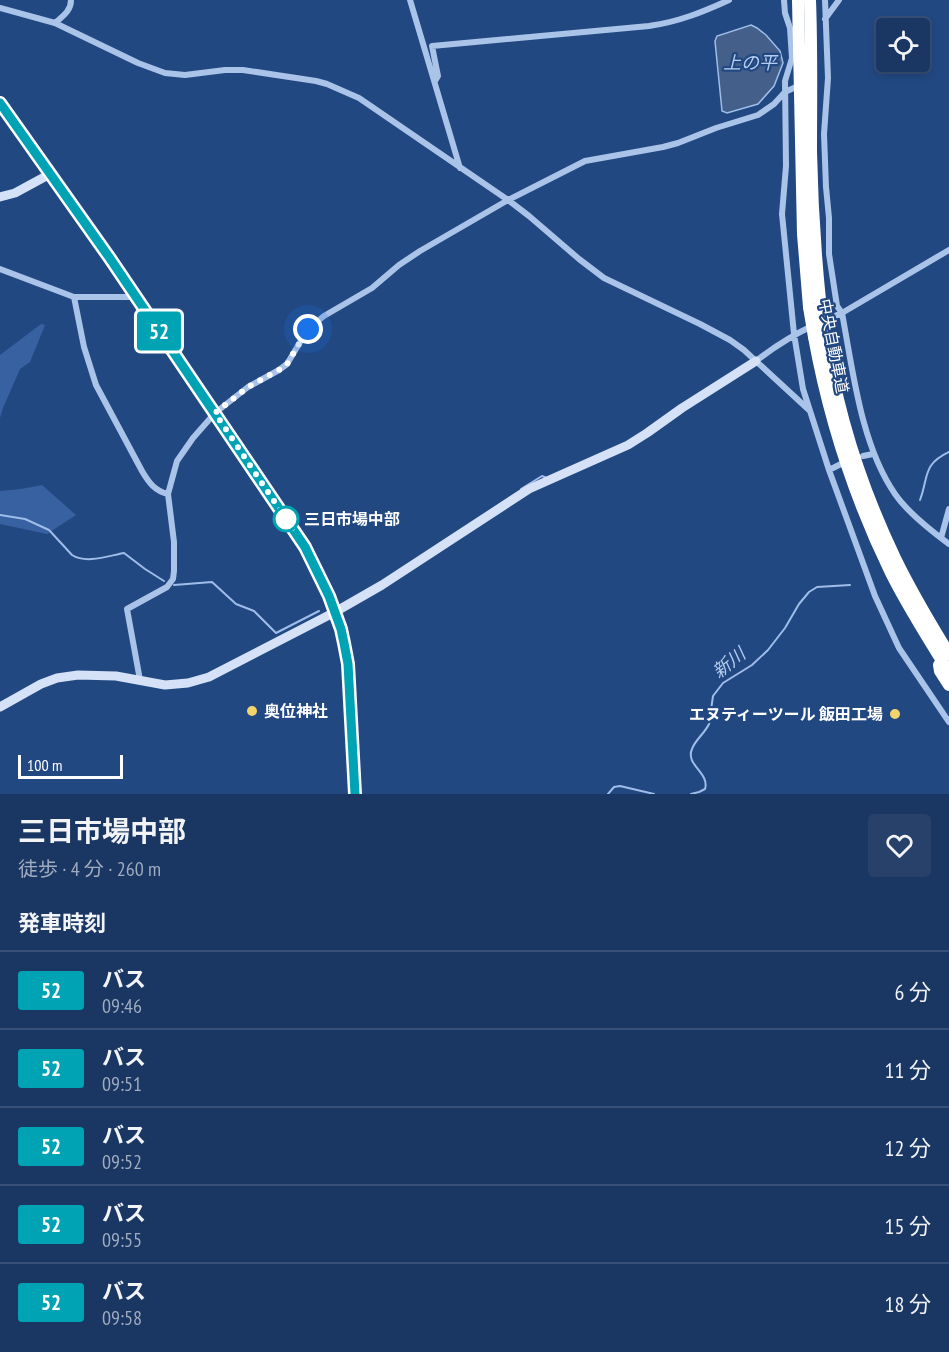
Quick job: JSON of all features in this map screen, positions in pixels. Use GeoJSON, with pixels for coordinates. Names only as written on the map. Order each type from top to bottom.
{"type":"FeatureCollection","features":[{"type":"Feature","properties":{"kind":"highway","name":"中央自動車道"},"geometry":{"type":"LineString","coordinates":[[798,0],[802,234],[815,303],[831,414],[854,485],[891,573],[949,672]]}},
{"type":"Feature","properties":{"kind":"highway","name":"中央自動車道"},"geometry":{"type":"LineString","coordinates":[[810,0],[815,303]]}},
{"type":"Feature","properties":{"kind":"highway","name":"中央自動車道"},"geometry":{"type":"LineString","coordinates":[[819,334],[872,505],[895,559],[949,654]]}},
{"type":"Feature","properties":{"kind":"highway"},"geometry":{"type":"LineString","coordinates":[[920,604],[949,646]]}},
{"type":"Feature","properties":{"kind":"highway"},"geometry":{"type":"LineString","coordinates":[[934,648],[940,671],[949,685]]}},
{"type":"Feature","properties":{"kind":"street"},"geometry":{"type":"LineString","coordinates":[[55,23],[68,11],[71,0]]}},
{"type":"Feature","properties":{"kind":"street"},"geometry":{"type":"LineString","coordinates":[[410,0],[460,168]]}},
{"type":"Feature","properties":{"kind":"street"},"geometry":{"type":"LineString","coordinates":[[435,81],[438,76],[432,46],[667,24],[729,0]]}},
{"type":"Feature","properties":{"kind":"street"},"geometry":{"type":"LineString","coordinates":[[784,0],[790,28],[792,58],[785,81],[786,166],[782,214],[794,334],[803,389],[829,470],[875,596],[900,648],[949,722]]}},
{"type":"Feature","properties":{"kind":"street"},"geometry":{"type":"LineString","coordinates":[[825,0],[828,78],[824,134],[826,187],[829,254],[837,306],[842,313],[873,454],[894,493],[906,508],[949,544]]}},
{"type":"Feature","properties":{"kind":"street"},"geometry":{"type":"LineString","coordinates":[[825,20],[839,0]]}},
{"type":"Feature","properties":{"kind":"street"},"geometry":{"type":"LineString","coordinates":[[0,8],[55,23],[138,63],[165,73],[185,75],[243,70],[316,81],[359,98],[508,200],[604,278],[730,340],[744,350],[809,410]]}},
{"type":"Feature","properties":{"kind":"street"},"geometry":{"type":"LineString","coordinates":[[819,80],[828,78]]}},
{"type":"Feature","properties":{"kind":"street"},"geometry":{"type":"LineString","coordinates":[[140,680],[128,609],[167,587],[173,579],[174,542],[168,495],[177,462],[215,413],[248,387],[287,364],[308,329],[324,316],[372,288],[420,251],[508,200],[585,161],[663,147],[758,115],[774,104],[785,92],[796,87]]}},
{"type":"Feature","properties":{"kind":"street"},"geometry":{"type":"LineString","coordinates":[[0,103],[136,297],[305,547],[329,596],[341,629],[348,664],[355,794]]}},
{"type":"Feature","properties":{"kind":"street"},"geometry":{"type":"LineString","coordinates":[[0,197],[15,193],[50,174]]}},
{"type":"Feature","properties":{"kind":"street"},"geometry":{"type":"LineString","coordinates":[[0,707],[41,684],[57,678],[105,675],[165,685],[188,683],[209,677],[382,585],[529,489],[638,439],[794,334],[842,313],[949,250]]}},
{"type":"Feature","properties":{"kind":"street"},"geometry":{"type":"LineString","coordinates":[[0,268],[74,297],[136,297]]}},
{"type":"Feature","properties":{"kind":"street"},"geometry":{"type":"LineString","coordinates":[[74,297],[84,347],[96,386],[142,471],[151,484],[160,492],[168,495]]}},
{"type":"Feature","properties":{"kind":"street"},"geometry":{"type":"LineString","coordinates":[[863,456],[873,454]]}},
{"type":"Feature","properties":{"kind":"street"},"geometry":{"type":"LineString","coordinates":[[829,470],[841,464]]}},
{"type":"Feature","properties":{"kind":"street"},"geometry":{"type":"LineString","coordinates":[[941,538],[949,509]]}},
{"type":"Feature","properties":{"kind":"shaded area"},"geometry":{"type":"Polygon","coordinates":[[[41,324],[45,325],[30,362],[20,369],[0,418],[0,355],[41,324]]]}},
{"type":"Feature","properties":{"kind":"shaded area"},"geometry":{"type":"Polygon","coordinates":[[[42,485],[76,515],[47,534],[0,524],[0,491],[42,485]]]}},
{"type":"Feature","properties":{"kind":"water","name":"上の平"},"geometry":{"type":"Polygon","coordinates":[[[751,25],[766,35],[780,51],[783,63],[774,86],[758,104],[727,113],[722,111],[715,41],[717,36],[751,25]]]}},
{"type":"Feature","properties":{"kind":"waterway","name":"新川"},"geometry":{"type":"LineString","coordinates":[[920,500],[930,467],[949,452]]}},
{"type":"Feature","properties":{"kind":"waterway"},"geometry":{"type":"LineString","coordinates":[[521,489],[542,476],[547,478]]}},
{"type":"Feature","properties":{"kind":"waterway"},"geometry":{"type":"LineString","coordinates":[[0,515],[25,519],[49,530],[72,555],[78,558],[97,558],[124,553],[164,581]]}},
{"type":"Feature","properties":{"kind":"waterway"},"geometry":{"type":"LineString","coordinates":[[174,585],[212,582],[236,604],[254,611],[276,633],[319,611]]}},
{"type":"Feature","properties":{"kind":"waterway","name":"新川"},"geometry":{"type":"LineString","coordinates":[[691,794],[705,789],[704,778],[694,764],[691,755],[693,746],[709,724],[713,696],[723,683],[752,665],[768,650],[809,592],[817,587],[850,585]]}},
{"type":"Feature","properties":{"kind":"waterway","name":"新川"},"geometry":{"type":"LineString","coordinates":[[608,794],[614,787],[620,786],[654,794]]}},
{"type":"Feature","properties":{"kind":"bus line","name":"52"},"geometry":{"type":"LineString","coordinates":[[0,103],[109,257],[305,547],[329,596],[344,643],[348,664],[355,794]]}},
{"type":"Feature","properties":{"kind":"place","name":"三日市場中部"},"geometry":{"type":"Point","coordinates":[286,519]}},
{"type":"Feature","properties":{"kind":"place","name":"奥位神社"},"geometry":{"type":"Point","coordinates":[252,711]}},
{"type":"Feature","properties":{"kind":"place","name":"エヌティーツール 飯田工場"},"geometry":{"type":"Point","coordinates":[895,714]}},
{"type":"Feature","properties":{"kind":"route"},"geometry":{"type":"LineString","coordinates":[[286,519],[292,528],[215,413],[248,387],[287,364],[308,329]]}}]}
